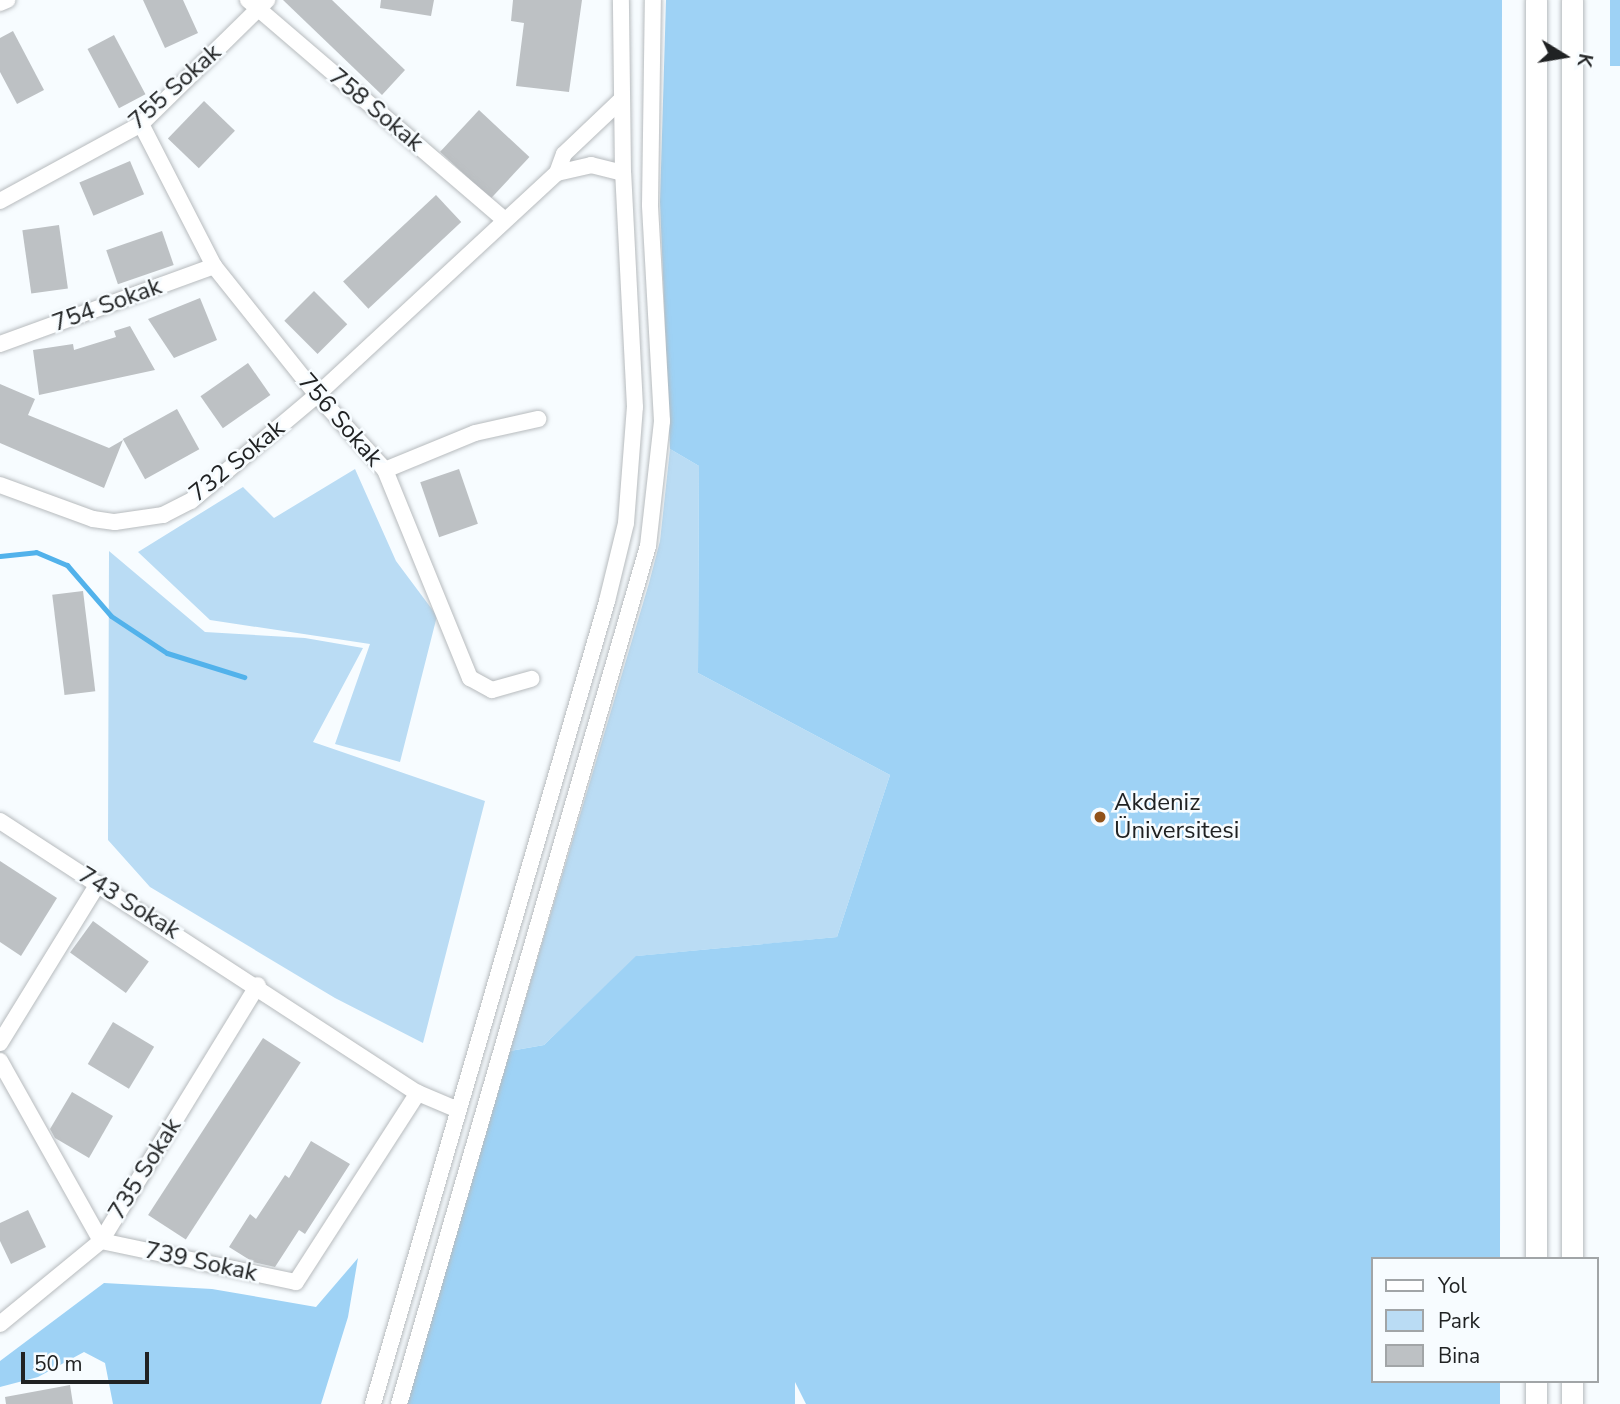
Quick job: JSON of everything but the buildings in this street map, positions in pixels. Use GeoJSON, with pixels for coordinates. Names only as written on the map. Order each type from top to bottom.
{"type":"FeatureCollection","features":[{"type":"Feature","properties":{"kind":"street"},"geometry":{"type":"LineString","coordinates":[[0,3],[7,0]]}},
{"type":"Feature","properties":{"kind":"street"},"geometry":{"type":"LineString","coordinates":[[373,1404],[611,590],[626,523],[635,407],[623,173],[621,0]]}},
{"type":"Feature","properties":{"kind":"street"},"geometry":{"type":"LineString","coordinates":[[399,1404],[650,534],[662,421],[650,205],[653,0]]}},
{"type":"Feature","properties":{"kind":"street"},"geometry":{"type":"LineString","coordinates":[[1536,0],[1536,1257]]}},
{"type":"Feature","properties":{"kind":"street"},"geometry":{"type":"LineString","coordinates":[[1572,0],[1572,1257]]}},
{"type":"Feature","properties":{"kind":"street","name":"755 Sokak"},"geometry":{"type":"LineString","coordinates":[[0,201],[141,124],[258,3]]}},
{"type":"Feature","properties":{"kind":"street","name":"758 Sokak"},"geometry":{"type":"LineString","coordinates":[[258,3],[505,220]]}},
{"type":"Feature","properties":{"kind":"street","name":"732 Sokak"},"geometry":{"type":"LineString","coordinates":[[0,485],[93,519],[115,522],[163,515],[191,501],[317,395],[557,173],[564,155],[621,100]]}},
{"type":"Feature","properties":{"kind":"street","name":"756 Sokak"},"geometry":{"type":"LineString","coordinates":[[141,124],[214,266],[317,395],[385,470],[470,678],[492,690],[531,678]]}},
{"type":"Feature","properties":{"kind":"street","name":"732 Sokak"},"geometry":{"type":"LineString","coordinates":[[557,173],[591,165],[623,173]]}},
{"type":"Feature","properties":{"kind":"street","name":"754 Sokak"},"geometry":{"type":"LineString","coordinates":[[0,344],[214,266]]}},
{"type":"Feature","properties":{"kind":"street"},"geometry":{"type":"LineString","coordinates":[[385,470],[475,433],[538,419]]}},
{"type":"Feature","properties":{"kind":"street","name":"743 Sokak"},"geometry":{"type":"LineString","coordinates":[[0,821],[258,985],[418,1093],[458,1111]]}},
{"type":"Feature","properties":{"kind":"street"},"geometry":{"type":"LineString","coordinates":[[0,1043],[99,884]]}},
{"type":"Feature","properties":{"kind":"street","name":"735 Sokak"},"geometry":{"type":"LineString","coordinates":[[0,1324],[101,1241],[258,985]]}},
{"type":"Feature","properties":{"kind":"street"},"geometry":{"type":"LineString","coordinates":[[0,1061],[101,1241]]}},
{"type":"Feature","properties":{"kind":"street","name":"739 Sokak"},"geometry":{"type":"LineString","coordinates":[[101,1241],[296,1282],[418,1093]]}},
{"type":"Feature","properties":{"kind":"street"},"geometry":{"type":"LineString","coordinates":[[1536,1383],[1536,1404]]}},
{"type":"Feature","properties":{"kind":"street"},"geometry":{"type":"LineString","coordinates":[[1572,1383],[1572,1404]]}},
{"type":"Feature","properties":{"kind":"green space"},"geometry":{"type":"Polygon","coordinates":[[[670,449],[699,466],[698,673],[890,775],[837,937],[637,956],[544,1045],[510,1051],[649,583],[660,541],[670,449]]]}},
{"type":"Feature","properties":{"kind":"green space"},"geometry":{"type":"Polygon","coordinates":[[[355,469],[396,561],[437,616],[400,762],[335,744],[370,644],[210,620],[138,552],[243,487],[274,518],[355,469]]]}},
{"type":"Feature","properties":{"kind":"green space"},"geometry":{"type":"Polygon","coordinates":[[[109,551],[205,632],[305,638],[363,648],[313,742],[485,801],[423,1043],[335,998],[150,887],[108,840],[109,551]]]}},
{"type":"Feature","properties":{"kind":"shaded area","name":"Akdeniz Üniversitesi"},"geometry":{"type":"Polygon","coordinates":[[[666,0],[1502,0],[1500,1257],[1372,1257],[1372,1383],[1500,1383],[1500,1404],[806,1404],[795,1382],[795,1404],[407,1404],[510,1051],[544,1045],[636,956],[837,937],[890,775],[698,673],[699,466],[670,449],[660,202],[666,0]]]}},
{"type":"Feature","properties":{"kind":"shaded area"},"geometry":{"type":"Polygon","coordinates":[[[1610,0],[1620,0],[1620,66],[1610,66],[1610,0]]]}},
{"type":"Feature","properties":{"kind":"shaded area"},"geometry":{"type":"Polygon","coordinates":[[[358,1258],[348,1317],[321,1404],[113,1404],[105,1363],[84,1352],[38,1377],[0,1387],[0,1361],[104,1283],[212,1289],[316,1307],[358,1258]]]}},
{"type":"Feature","properties":{"kind":"waterway"},"geometry":{"type":"LineString","coordinates":[[0,556],[36,552],[67,565],[111,616],[167,653],[244,677]]}},
{"type":"Feature","properties":{"kind":"place","name":"Akdeniz Üniversitesi"},"geometry":{"type":"Point","coordinates":[1100,817]}}]}
